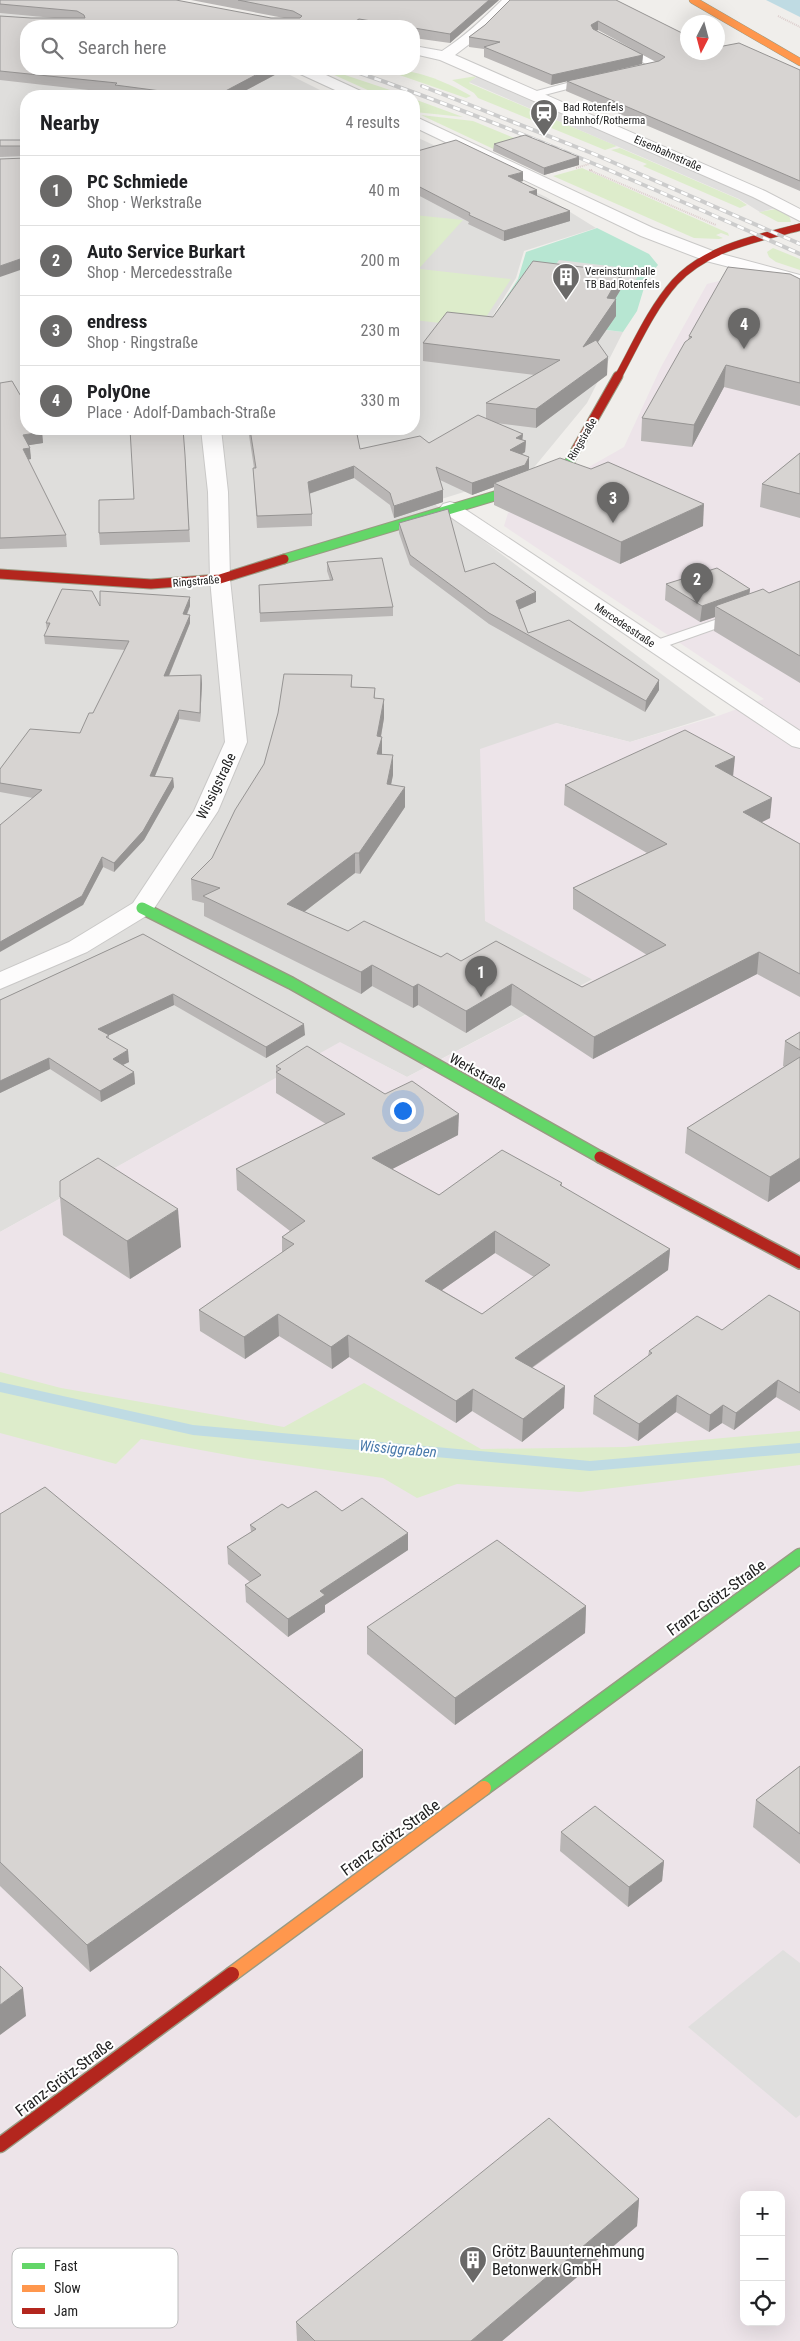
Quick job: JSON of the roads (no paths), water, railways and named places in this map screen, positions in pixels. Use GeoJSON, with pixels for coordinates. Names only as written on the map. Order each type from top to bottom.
{"type":"FeatureCollection","features":[{"type":"Feature","properties":{"kind":"street"},"geometry":{"type":"LineString","coordinates":[[444,56],[455,50],[486,24],[510,0]]}},
{"type":"Feature","properties":{"kind":"street"},"geometry":{"type":"LineString","coordinates":[[693,0],[800,62]]}},
{"type":"Feature","properties":{"kind":"street","name":"Eisenbahnstraße"},"geometry":{"type":"LineString","coordinates":[[420,51],[444,56],[750,190],[800,216]]}},
{"type":"Feature","properties":{"kind":"street"},"geometry":{"type":"LineString","coordinates":[[315,75],[347,90]]}},
{"type":"Feature","properties":{"kind":"street"},"geometry":{"type":"LineString","coordinates":[[420,125],[639,228],[712,257],[800,280]]}},
{"type":"Feature","properties":{"kind":"street"},"geometry":{"type":"LineString","coordinates":[[712,257],[800,227]]}},
{"type":"Feature","properties":{"kind":"street","name":"Ringstraße"},"geometry":{"type":"LineString","coordinates":[[0,574],[151,584],[220,580],[450,508],[498,495],[547,478],[568,463],[671,286],[690,268],[712,257]]}},
{"type":"Feature","properties":{"kind":"street","name":"Wissigstraße"},"geometry":{"type":"LineString","coordinates":[[0,981],[78,947],[142,908],[206,811],[236,742],[220,580],[218,492],[212,435]]}},
{"type":"Feature","properties":{"kind":"street","name":"Mercedesstraße"},"geometry":{"type":"LineString","coordinates":[[450,508],[800,741]]}},
{"type":"Feature","properties":{"kind":"street","name":"Werkstraße"},"geometry":{"type":"LineString","coordinates":[[142,908],[291,983],[618,1168],[800,1263]]}},
{"type":"Feature","properties":{"kind":"street","name":"Franz-Grötz-Straße"},"geometry":{"type":"LineString","coordinates":[[0,2145],[800,1556]]}},
{"type":"Feature","properties":{"kind":"lane"},"geometry":{"type":"LineString","coordinates":[[606,39],[658,66],[631,72]]}},
{"type":"Feature","properties":{"kind":"lane"},"geometry":{"type":"LineString","coordinates":[[533,95],[604,77]]}},
{"type":"Feature","properties":{"kind":"lane"},"geometry":{"type":"LineString","coordinates":[[656,645],[755,609]]}},
{"type":"Feature","properties":{"kind":"water"},"geometry":{"type":"Polygon","coordinates":[[[766,0],[800,0],[800,17],[766,0]]]}},
{"type":"Feature","properties":{"kind":"waterway","name":"Wissiggraben"},"geometry":{"type":"LineString","coordinates":[[0,1387],[193,1430],[590,1466],[800,1448]]}},
{"type":"Feature","properties":{"kind":"railway"},"geometry":{"type":"LineString","coordinates":[[365,75],[409,90]]}},
{"type":"Feature","properties":{"kind":"railway"},"geometry":{"type":"LineString","coordinates":[[422,86],[594,154],[800,244]]}},
{"type":"Feature","properties":{"kind":"railway"},"geometry":{"type":"LineString","coordinates":[[420,94],[576,156],[800,254]]}},
{"type":"Feature","properties":{"kind":"place","name":"Bad Rotenfels Bahnhof/Rotherma"},"geometry":{"type":"Point","coordinates":[544,137]}},
{"type":"Feature","properties":{"kind":"place","name":"Vereinsturnhalle TB Bad Rotenfels"},"geometry":{"type":"Point","coordinates":[566,301]}},
{"type":"Feature","properties":{"kind":"place","name":"PolyOne"},"geometry":{"type":"Point","coordinates":[744,349]}},
{"type":"Feature","properties":{"kind":"place","name":"endress"},"geometry":{"type":"Point","coordinates":[613,523]}},
{"type":"Feature","properties":{"kind":"place","name":"Auto Service Burkart"},"geometry":{"type":"Point","coordinates":[697,604]}},
{"type":"Feature","properties":{"kind":"place","name":"PC Schmiede"},"geometry":{"type":"Point","coordinates":[481,997]}},
{"type":"Feature","properties":{"kind":"place","name":"Grötz Bauunternehmung Betonwerk GmbH"},"geometry":{"type":"Point","coordinates":[473,2284]}}]}
